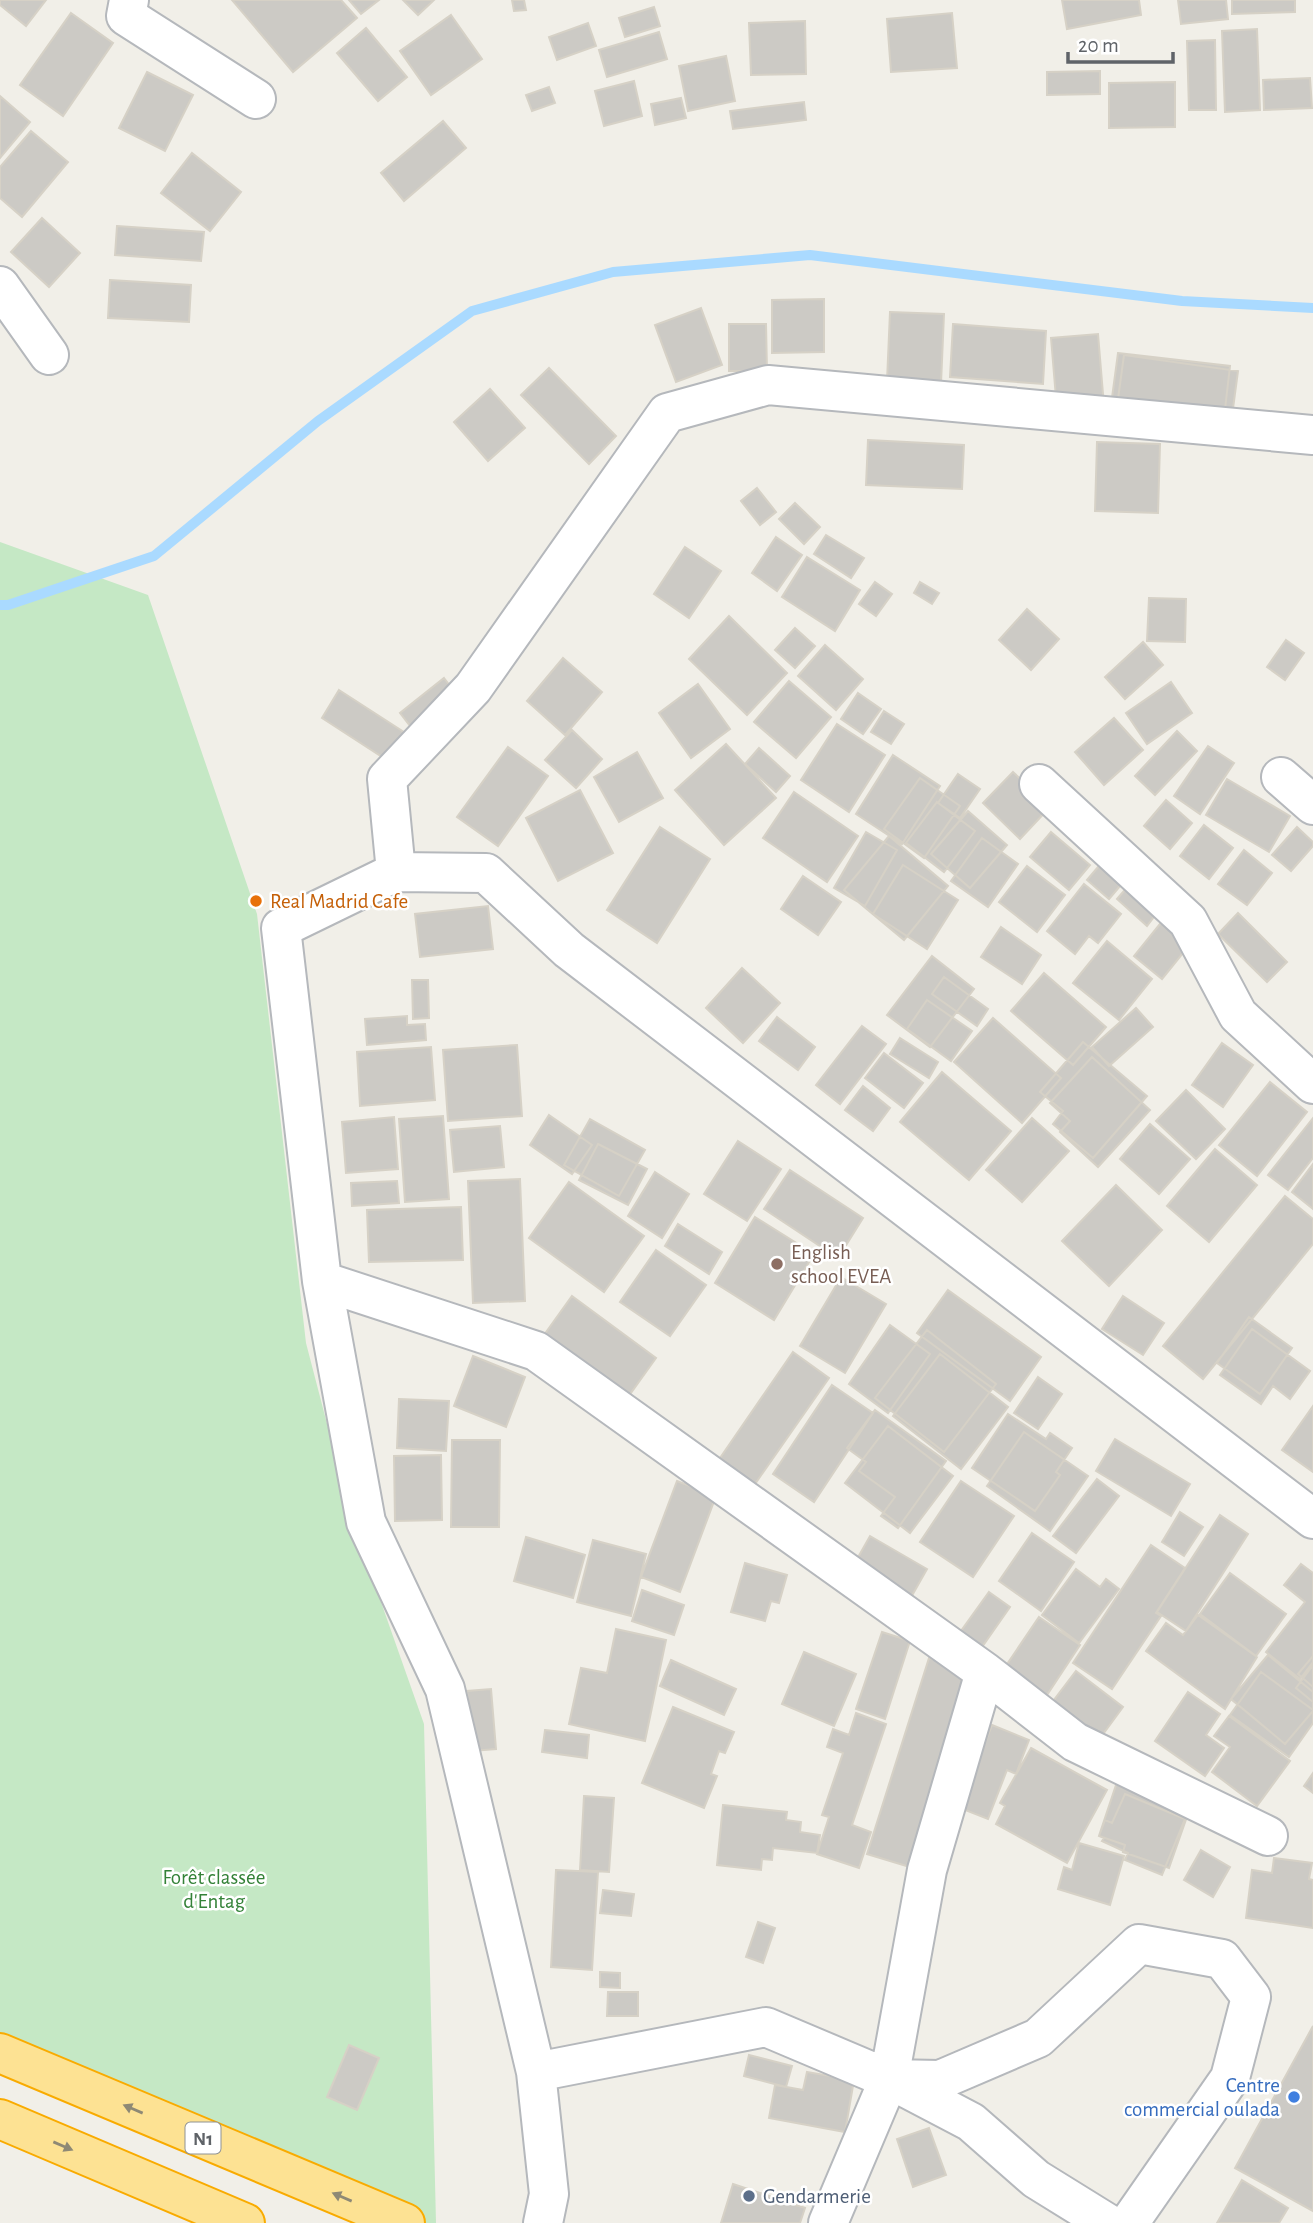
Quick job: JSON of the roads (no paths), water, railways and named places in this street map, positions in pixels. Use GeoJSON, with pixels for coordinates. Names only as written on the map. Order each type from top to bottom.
{"type":"FeatureCollection","features":[{"type":"Feature","properties":{"kind":"highway","name":"N1"},"geometry":{"type":"LineString","coordinates":[[0,2053],[405,2223]]}},
{"type":"Feature","properties":{"kind":"highway"},"geometry":{"type":"LineString","coordinates":[[0,2119],[245,2223]]}},
{"type":"Feature","properties":{"kind":"street"},"geometry":{"type":"LineString","coordinates":[[138,5],[256,99]]}},
{"type":"Feature","properties":{"kind":"street"},"geometry":{"type":"LineString","coordinates":[[0,286],[49,355]]}},
{"type":"Feature","properties":{"kind":"street"},"geometry":{"type":"LineString","coordinates":[[396,872],[387,779],[473,688],[667,414],[768,385],[1313,435]]}},
{"type":"Feature","properties":{"kind":"street"},"geometry":{"type":"LineString","coordinates":[[1281,777],[1313,805]]}},
{"type":"Feature","properties":{"kind":"street"},"geometry":{"type":"LineString","coordinates":[[1039,784],[1188,921],[1238,1015],[1313,1084]]}},
{"type":"Feature","properties":{"kind":"street"},"geometry":{"type":"LineString","coordinates":[[543,2223],[549,2194],[536,2072],[445,1689],[366,1522],[322,1281],[281,928],[396,872],[486,873],[569,950],[1313,1519]]}},
{"type":"Feature","properties":{"kind":"street"},"geometry":{"type":"LineString","coordinates":[[322,1281],[536,1351],[985,1672],[1075,1742],[1268,1836]]}},
{"type":"Feature","properties":{"kind":"street"},"geometry":{"type":"LineString","coordinates":[[828,2223],[889,2079],[928,1870],[985,1672]]}},
{"type":"Feature","properties":{"kind":"street"},"geometry":{"type":"LineString","coordinates":[[889,2079],[940,2080],[1038,2038],[1139,1944],[1222,1959],[1251,1997],[1230,2078],[1129,2223]]}},
{"type":"Feature","properties":{"kind":"street"},"geometry":{"type":"LineString","coordinates":[[536,2072],[766,2027],[889,2079],[971,2122],[1036,2179],[1107,2223]]}},
{"type":"Feature","properties":{"kind":"waterway"},"geometry":{"type":"LineString","coordinates":[[0,605],[8,605],[154,556],[318,421],[472,311],[613,272],[810,255],[1182,301],[1313,308]]}},
{"type":"Feature","properties":{"kind":"place","name":"Real Madrid Cafe"},"geometry":{"type":"Point","coordinates":[256,901]}},
{"type":"Feature","properties":{"kind":"place","name":"English school EVEA"},"geometry":{"type":"Point","coordinates":[777,1264]}},
{"type":"Feature","properties":{"kind":"place","name":"Centre commercial oulada"},"geometry":{"type":"Point","coordinates":[1294,2097]}},
{"type":"Feature","properties":{"kind":"place","name":"Gendarmerie"},"geometry":{"type":"Point","coordinates":[749,2196]}},
{"type":"Feature","properties":{"kind":"park label","name":"Forêt classée d'Entag"},"geometry":{"type":"Point","coordinates":[214,1889]}}]}
